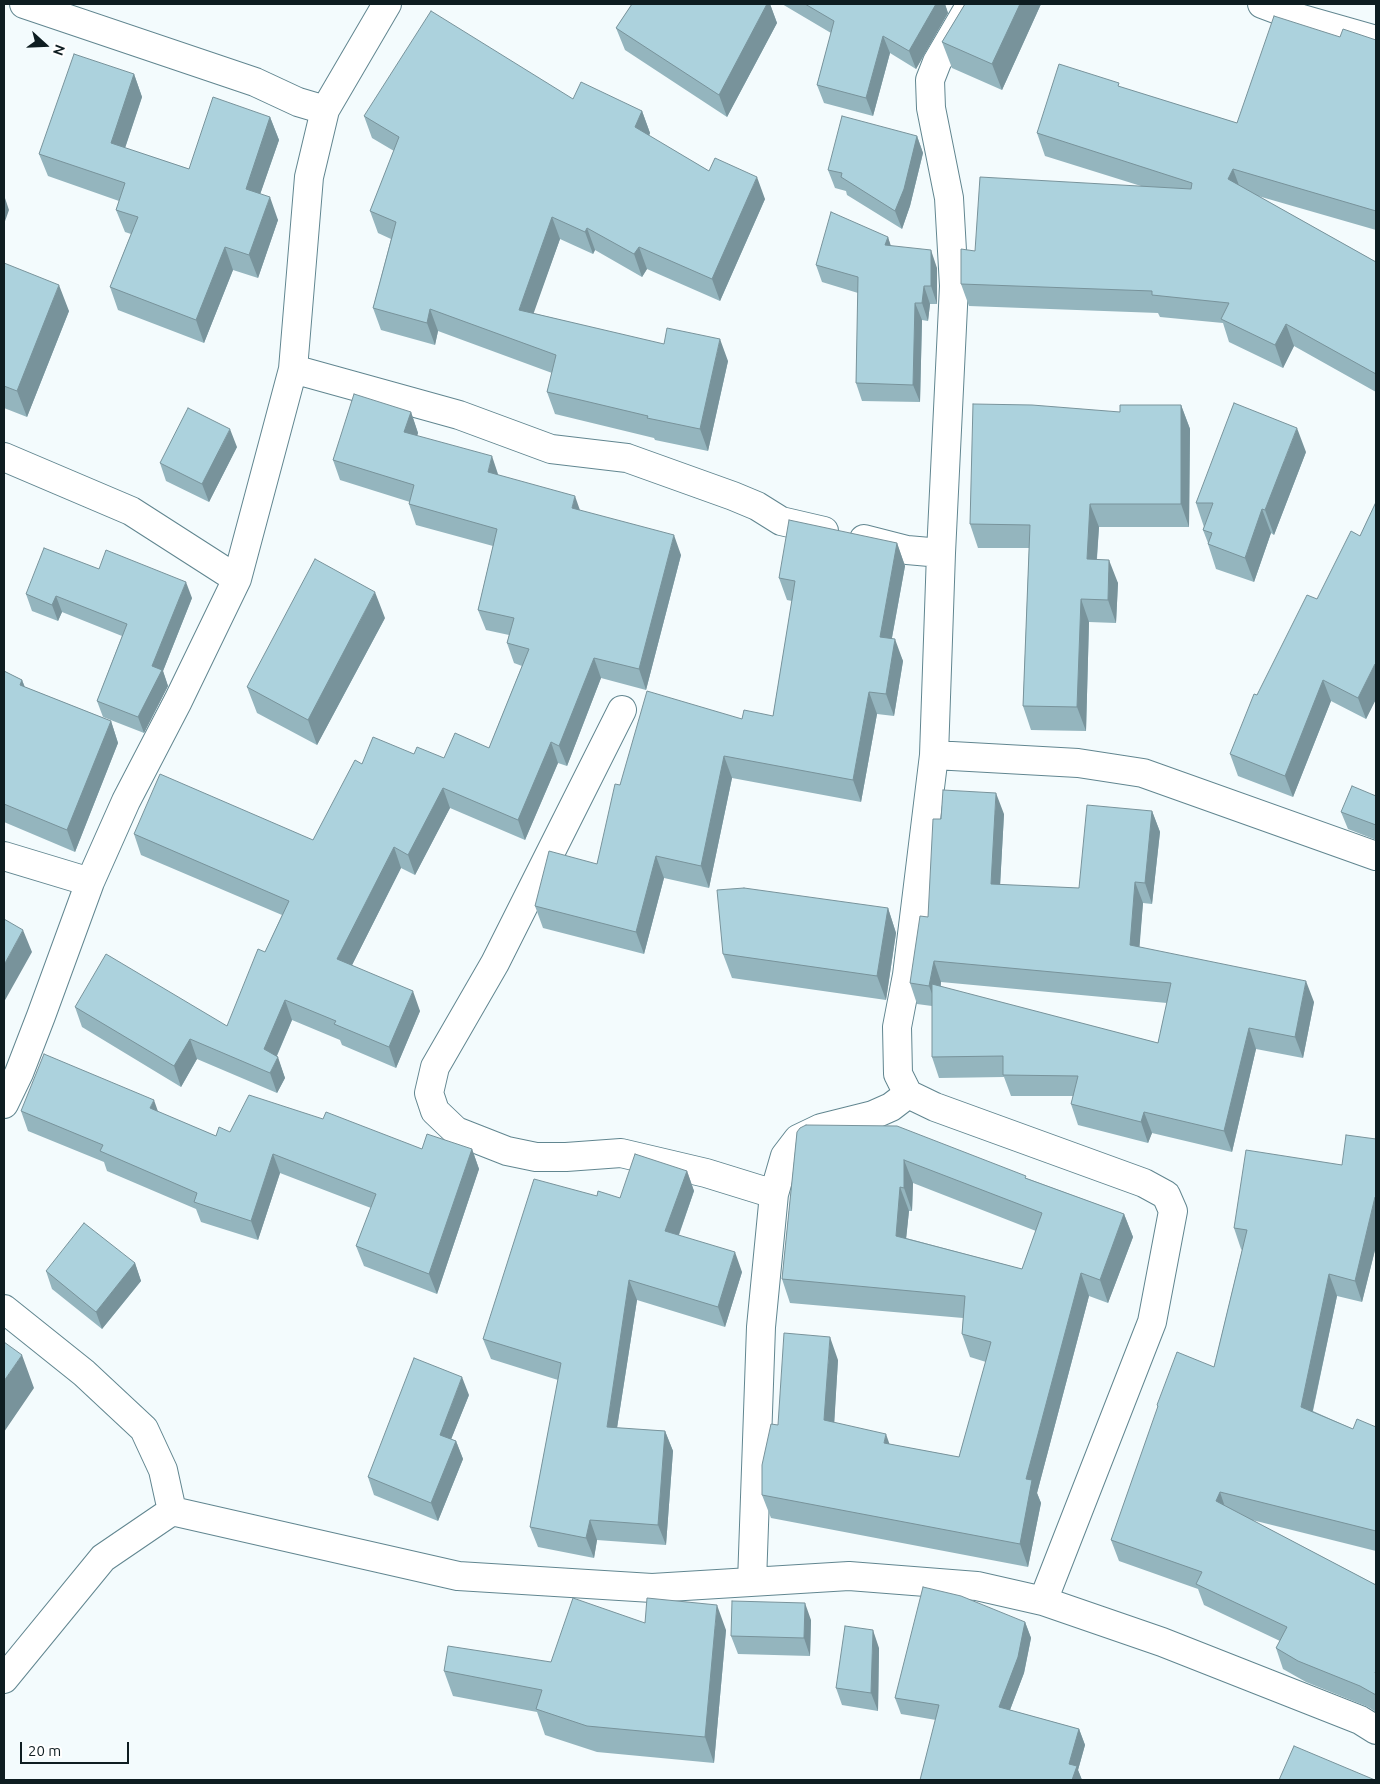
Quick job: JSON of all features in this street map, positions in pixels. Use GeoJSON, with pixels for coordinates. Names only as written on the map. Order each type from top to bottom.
{"type":"FeatureCollection","features":[{"type":"Feature","properties":{"kind":"street"},"geometry":{"type":"LineString","coordinates":[[24,4],[255,82],[298,102],[325,110]]}},
{"type":"Feature","properties":{"kind":"street"},"geometry":{"type":"LineString","coordinates":[[4,1104],[19,1073],[90,882],[126,801],[178,701],[237,579],[294,369],[309,178],[325,110],[387,4]]}},
{"type":"Feature","properties":{"kind":"street"},"geometry":{"type":"LineString","coordinates":[[971,4],[937,62],[930,80],[931,108],[949,198],[954,286],[941,553],[934,755],[907,975],[897,1028],[898,1074],[908,1094],[935,1108],[1144,1183],[1166,1195],[1173,1211],[1152,1322],[1043,1601]]}},
{"type":"Feature","properties":{"kind":"street"},"geometry":{"type":"LineString","coordinates":[[1262,4],[1328,15],[1376,40]]}},
{"type":"Feature","properties":{"kind":"street"},"geometry":{"type":"LineString","coordinates":[[294,369],[459,415],[551,448],[627,458],[732,496],[757,506],[781,521],[801,527],[907,550],[941,553]]}},
{"type":"Feature","properties":{"kind":"street"},"geometry":{"type":"LineString","coordinates":[[4,456],[131,510],[237,579]]}},
{"type":"Feature","properties":{"kind":"street"},"geometry":{"type":"LineString","coordinates":[[622,710],[495,963],[435,1067],[428,1093],[436,1110],[456,1131],[507,1151],[536,1157],[566,1158],[621,1153],[706,1173],[774,1194]]}},
{"type":"Feature","properties":{"kind":"street"},"geometry":{"type":"LineString","coordinates":[[934,755],[1078,763],[1143,773],[1376,856]]}},
{"type":"Feature","properties":{"kind":"street"},"geometry":{"type":"LineString","coordinates":[[4,856],[90,882]]}},
{"type":"Feature","properties":{"kind":"street"},"geometry":{"type":"LineString","coordinates":[[752,1582],[761,1328],[774,1194],[785,1156],[798,1139],[821,1128],[873,1115],[891,1107],[908,1094]]}},
{"type":"Feature","properties":{"kind":"street"},"geometry":{"type":"LineString","coordinates":[[4,1309],[84,1373],[144,1429],[163,1470],[172,1511]]}},
{"type":"Feature","properties":{"kind":"street"},"geometry":{"type":"LineString","coordinates":[[4,1679],[103,1558],[172,1511],[458,1576],[652,1588],[849,1576],[977,1586],[1043,1601],[1162,1642],[1360,1720],[1376,1730]]}},
{"type":"Feature","properties":{"kind":"building"},"geometry":{"type":"Polygon","coordinates":[[[632,4],[767,4],[719,95],[616,28],[632,4]]]}},
{"type":"Feature","properties":{"kind":"building"},"geometry":{"type":"Polygon","coordinates":[[[805,4],[936,4],[909,51],[883,36],[866,98],[817,85],[834,21],[805,4]]]}},
{"type":"Feature","properties":{"kind":"building"},"geometry":{"type":"Polygon","coordinates":[[[965,4],[1020,4],[992,64],[942,42],[965,4]]]}},
{"type":"Feature","properties":{"kind":"building"},"geometry":{"type":"Polygon","coordinates":[[[431,11],[573,99],[581,82],[642,111],[635,127],[709,171],[715,158],[757,177],[712,279],[639,247],[634,254],[587,228],[585,232],[552,217],[519,310],[664,344],[667,328],[720,339],[700,429],[647,418],[648,416],[547,392],[556,355],[430,309],[427,323],[373,308],[396,222],[370,211],[399,137],[364,116],[431,11]]]}},
{"type":"Feature","properties":{"kind":"building"},"geometry":{"type":"Polygon","coordinates":[[[1274,16],[1340,37],[1343,29],[1376,40],[1376,211],[1233,169],[1228,179],[1376,262],[1376,374],[1286,324],[1275,345],[1221,319],[1229,303],[1152,295],[1152,291],[961,284],[961,249],[975,251],[980,177],[1191,189],[1192,183],[1037,133],[1059,64],[1119,83],[1118,86],[1237,123],[1274,16]]]}},
{"type":"Feature","properties":{"kind":"building"},"geometry":{"type":"Polygon","coordinates":[[[74,54],[134,74],[111,143],[189,169],[213,97],[270,117],[246,189],[270,197],[249,255],[225,247],[196,320],[110,287],[138,217],[116,210],[125,183],[39,154],[74,54]]]}},
{"type":"Feature","properties":{"kind":"building"},"geometry":{"type":"Polygon","coordinates":[[[842,116],[917,136],[904,189],[895,211],[841,177],[842,173],[828,170],[842,116]]]}},
{"type":"Feature","properties":{"kind":"building"},"geometry":{"type":"Polygon","coordinates":[[[831,212],[888,237],[885,245],[931,250],[931,286],[924,286],[922,303],[915,303],[913,385],[856,383],[858,277],[816,265],[831,212]]]}},
{"type":"Feature","properties":{"kind":"building"},"geometry":{"type":"Polygon","coordinates":[[[4,263],[59,285],[17,391],[4,386],[4,263]]]}},
{"type":"Feature","properties":{"kind":"building"},"geometry":{"type":"Polygon","coordinates":[[[354,394],[411,412],[404,432],[492,456],[488,472],[575,496],[572,508],[674,535],[639,669],[594,658],[559,746],[551,742],[518,820],[443,788],[408,855],[394,847],[337,959],[413,991],[389,1047],[334,1024],[336,1021],[285,1000],[264,1049],[278,1057],[270,1073],[190,1039],[174,1066],[75,1007],[106,954],[227,1026],[258,949],[265,952],[289,901],[134,834],[160,774],[313,840],[355,760],[362,764],[373,737],[414,754],[417,747],[444,758],[455,733],[489,748],[529,649],[507,643],[514,618],[478,610],[497,529],[409,504],[414,485],[333,460],[354,394]]]}},
{"type":"Feature","properties":{"kind":"building"},"geometry":{"type":"Polygon","coordinates":[[[1234,403],[1297,428],[1265,510],[1262,509],[1245,558],[1208,544],[1212,533],[1203,530],[1213,503],[1196,503],[1234,403]]]}},
{"type":"Feature","properties":{"kind":"building"},"geometry":{"type":"Polygon","coordinates":[[[973,404],[1032,405],[1120,412],[1120,405],[1181,405],[1181,504],[1090,504],[1087,559],[1109,560],[1108,600],[1081,599],[1077,707],[1023,706],[1030,525],[970,524],[973,404]]]}},
{"type":"Feature","properties":{"kind":"building"},"geometry":{"type":"Polygon","coordinates":[[[188,408],[230,429],[202,484],[160,463],[188,408]]]}},
{"type":"Feature","properties":{"kind":"building"},"geometry":{"type":"Polygon","coordinates":[[[1376,502],[1376,665],[1358,698],[1323,680],[1285,776],[1230,754],[1254,694],[1257,695],[1307,595],[1317,599],[1351,531],[1360,536],[1376,502]]]}},
{"type":"Feature","properties":{"kind":"building"},"geometry":{"type":"Polygon","coordinates":[[[789,520],[897,543],[880,637],[895,639],[886,694],[869,692],[853,780],[724,756],[701,866],[656,856],[636,932],[535,906],[549,851],[597,864],[615,784],[620,785],[647,691],[742,719],[744,710],[773,716],[795,581],[779,578],[789,520]]]}},
{"type":"Feature","properties":{"kind":"building"},"geometry":{"type":"Polygon","coordinates":[[[44,548],[99,569],[106,550],[186,582],[152,666],[162,670],[138,717],[97,701],[127,624],[56,596],[52,605],[26,594],[44,548]]]}},
{"type":"Feature","properties":{"kind":"building"},"geometry":{"type":"Polygon","coordinates":[[[315,559],[375,592],[308,720],[247,687],[315,559]]]}},
{"type":"Feature","properties":{"kind":"building"},"geometry":{"type":"Polygon","coordinates":[[[4,671],[22,680],[20,685],[111,721],[67,830],[4,804],[4,671]]]}},
{"type":"Feature","properties":{"kind":"building"},"geometry":{"type":"Polygon","coordinates":[[[1352,786],[1376,796],[1376,825],[1341,812],[1352,786]]]}},
{"type":"Feature","properties":{"kind":"building"},"geometry":{"type":"Polygon","coordinates":[[[943,790],[996,793],[991,884],[1079,888],[1087,805],[1152,811],[1145,883],[1135,882],[1130,945],[1306,981],[1295,1037],[1249,1028],[1224,1131],[1144,1112],[1141,1122],[1071,1104],[1078,1076],[1003,1075],[1003,1056],[932,1057],[932,984],[1158,1043],[1171,983],[934,961],[929,986],[910,983],[920,916],[928,917],[933,819],[941,819],[943,790]]]}},
{"type":"Feature","properties":{"kind":"building"},"geometry":{"type":"Polygon","coordinates":[[[744,888],[888,908],[877,976],[723,954],[717,890],[744,888]]]}},
{"type":"Feature","properties":{"kind":"building"},"geometry":{"type":"Polygon","coordinates":[[[4,919],[23,930],[4,965],[4,919]]]}},
{"type":"Feature","properties":{"kind":"building"},"geometry":{"type":"Polygon","coordinates":[[[44,1054],[154,1100],[150,1108],[216,1136],[219,1127],[230,1132],[249,1095],[323,1119],[326,1112],[422,1149],[427,1134],[472,1149],[429,1274],[356,1246],[376,1194],[273,1154],[251,1221],[194,1202],[197,1193],[100,1151],[103,1145],[21,1111],[44,1054]]]}},
{"type":"Feature","properties":{"kind":"building"},"geometry":{"type":"Polygon","coordinates":[[[806,1125],[897,1126],[1026,1176],[1025,1178],[1124,1214],[1100,1280],[1081,1273],[1026,1479],[1032,1480],[1020,1544],[762,1495],[762,1465],[771,1424],[778,1425],[784,1333],[830,1337],[824,1420],[886,1434],[884,1443],[959,1457],[991,1342],[962,1334],[965,1296],[782,1279],[797,1132],[806,1125]],[[904,1160],[904,1188],[900,1187],[896,1236],[1022,1269],[1042,1213],[904,1160]]]}},
{"type":"Feature","properties":{"kind":"building"},"geometry":{"type":"Polygon","coordinates":[[[1346,1135],[1376,1139],[1376,1197],[1355,1281],[1329,1274],[1301,1407],[1353,1429],[1357,1419],[1376,1427],[1376,1531],[1220,1492],[1216,1501],[1376,1585],[1376,1695],[1360,1686],[1298,1661],[1276,1648],[1287,1627],[1196,1584],[1202,1572],[1111,1540],[1177,1352],[1214,1367],[1247,1230],[1234,1228],[1246,1150],[1342,1165],[1346,1135]]]}},
{"type":"Feature","properties":{"kind":"building"},"geometry":{"type":"Polygon","coordinates":[[[635,1154],[687,1171],[665,1231],[735,1252],[718,1307],[629,1280],[607,1427],[665,1431],[658,1525],[590,1520],[586,1538],[530,1527],[561,1363],[483,1339],[534,1179],[597,1196],[598,1191],[620,1198],[635,1154]]]}},
{"type":"Feature","properties":{"kind":"building"},"geometry":{"type":"Polygon","coordinates":[[[84,1223],[135,1263],[96,1312],[46,1271],[84,1223]]]}},
{"type":"Feature","properties":{"kind":"building"},"geometry":{"type":"Polygon","coordinates":[[[4,1342],[22,1355],[4,1381],[4,1342]]]}},
{"type":"Feature","properties":{"kind":"building"},"geometry":{"type":"Polygon","coordinates":[[[414,1358],[462,1377],[440,1435],[456,1441],[431,1503],[368,1477],[414,1358]]]}},
{"type":"Feature","properties":{"kind":"building"},"geometry":{"type":"Polygon","coordinates":[[[923,1587],[961,1596],[1025,1622],[1018,1657],[999,1707],[1079,1729],[1069,1764],[1077,1766],[1072,1780],[920,1780],[939,1705],[895,1698],[923,1587]]]}},
{"type":"Feature","properties":{"kind":"building"},"geometry":{"type":"Polygon","coordinates":[[[573,1598],[645,1623],[647,1598],[717,1605],[705,1737],[587,1726],[536,1709],[542,1690],[444,1671],[448,1646],[551,1662],[573,1598]]]}},
{"type":"Feature","properties":{"kind":"building"},"geometry":{"type":"Polygon","coordinates":[[[732,1601],[805,1603],[804,1638],[731,1636],[732,1601]]]}},
{"type":"Feature","properties":{"kind":"building"},"geometry":{"type":"Polygon","coordinates":[[[845,1626],[873,1630],[871,1693],[836,1688],[845,1626]]]}},
{"type":"Feature","properties":{"kind":"building"},"geometry":{"type":"Polygon","coordinates":[[[1294,1746],[1375,1780],[1279,1780],[1294,1746]]]}}]}
